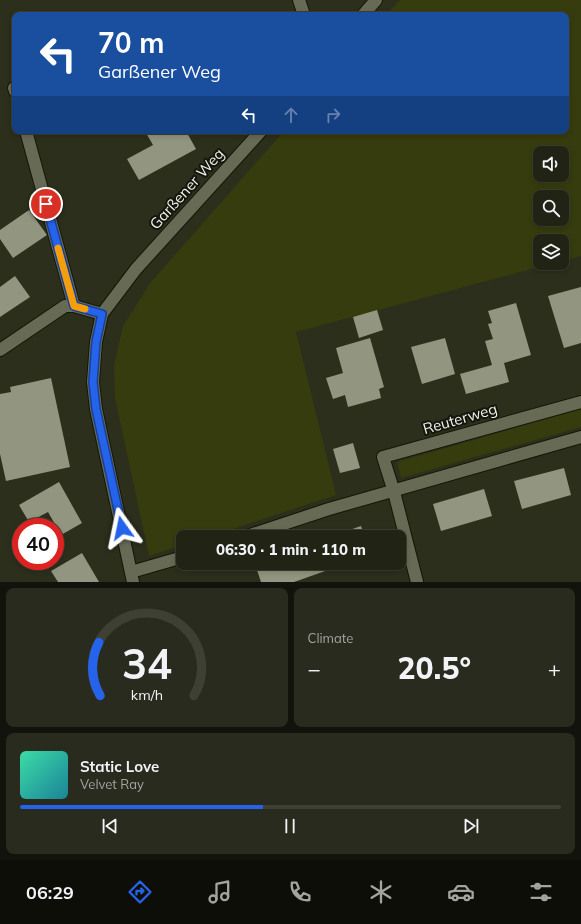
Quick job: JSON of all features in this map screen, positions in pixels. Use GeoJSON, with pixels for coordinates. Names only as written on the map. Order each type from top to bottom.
{"type":"FeatureCollection","features":[{"type":"Feature","properties":{"kind":"street"},"geometry":{"type":"LineString","coordinates":[[299,0],[303,12]]}},
{"type":"Feature","properties":{"kind":"street"},"geometry":{"type":"LineString","coordinates":[[365,12],[376,0]]}},
{"type":"Feature","properties":{"kind":"street"},"geometry":{"type":"LineString","coordinates":[[27,134],[74,306]]}},
{"type":"Feature","properties":{"kind":"street","name":"Garßener Weg"},"geometry":{"type":"LineString","coordinates":[[102,314],[136,269],[258,134]]}},
{"type":"Feature","properties":{"kind":"street"},"geometry":{"type":"LineString","coordinates":[[0,350],[65,306],[74,306],[102,314],[96,342],[93,382],[96,409],[132,577],[176,560]]}},
{"type":"Feature","properties":{"kind":"street","name":"Reuterweg"},"geometry":{"type":"LineString","coordinates":[[394,492],[383,457],[581,402]]}},
{"type":"Feature","properties":{"kind":"street"},"geometry":{"type":"LineString","coordinates":[[265,530],[329,509],[394,492],[581,437]]}},
{"type":"Feature","properties":{"kind":"street"},"geometry":{"type":"LineString","coordinates":[[394,492],[417,582]]}},
{"type":"Feature","properties":{"kind":"green space"},"geometry":{"type":"Polygon","coordinates":[[[400,0],[581,0],[581,256],[569,259],[569,234],[533,234],[533,269],[296,332],[336,495],[229,530],[176,530],[176,547],[149,556],[115,398],[114,365],[123,326],[151,282],[281,134],[569,134],[569,12],[389,12],[400,0]]]}},
{"type":"Feature","properties":{"kind":"green space"},"geometry":{"type":"Polygon","coordinates":[[[581,409],[581,427],[401,478],[397,462],[581,409]]]}},
{"type":"Feature","properties":{"kind":"building"},"geometry":{"type":"Polygon","coordinates":[[[147,134],[188,134],[196,149],[139,180],[127,159],[153,145],[147,134]]]}},
{"type":"Feature","properties":{"kind":"building"},"geometry":{"type":"Polygon","coordinates":[[[29,210],[47,235],[13,258],[0,239],[0,230],[29,210]]]}},
{"type":"Feature","properties":{"kind":"building"},"geometry":{"type":"Polygon","coordinates":[[[15,276],[30,297],[0,317],[0,287],[15,276]]]}},
{"type":"Feature","properties":{"kind":"building"},"geometry":{"type":"Polygon","coordinates":[[[581,287],[581,343],[564,348],[548,296],[581,287]]]}},
{"type":"Feature","properties":{"kind":"building"},"geometry":{"type":"Polygon","coordinates":[[[516,303],[531,355],[504,363],[509,382],[466,394],[460,374],[492,365],[485,341],[493,339],[488,324],[492,323],[488,311],[516,303]]]}},
{"type":"Feature","properties":{"kind":"building"},"geometry":{"type":"Polygon","coordinates":[[[377,310],[383,330],[359,338],[353,317],[377,310]]]}},
{"type":"Feature","properties":{"kind":"building"},"geometry":{"type":"Polygon","coordinates":[[[370,338],[384,387],[379,389],[381,398],[348,407],[345,395],[333,399],[326,378],[343,373],[336,348],[370,338]]]}},
{"type":"Feature","properties":{"kind":"building"},"geometry":{"type":"Polygon","coordinates":[[[445,338],[455,374],[422,384],[411,347],[445,338]]]}},
{"type":"Feature","properties":{"kind":"building"},"geometry":{"type":"Polygon","coordinates":[[[51,378],[70,467],[6,481],[0,454],[0,394],[11,392],[10,387],[51,378]]]}},
{"type":"Feature","properties":{"kind":"building"},"geometry":{"type":"Polygon","coordinates":[[[353,443],[360,468],[340,473],[333,449],[353,443]]]}},
{"type":"Feature","properties":{"kind":"building"},"geometry":{"type":"Polygon","coordinates":[[[564,468],[571,495],[522,509],[514,481],[564,468]]]}},
{"type":"Feature","properties":{"kind":"building"},"geometry":{"type":"Polygon","coordinates":[[[59,482],[82,523],[64,533],[64,518],[51,518],[48,512],[37,518],[27,518],[19,505],[59,482]]]}},
{"type":"Feature","properties":{"kind":"building"},"geometry":{"type":"Polygon","coordinates":[[[484,489],[492,516],[441,531],[433,504],[484,489]]]}},
{"type":"Feature","properties":{"kind":"building"},"geometry":{"type":"Polygon","coordinates":[[[361,526],[362,530],[350,530],[361,526]]]}},
{"type":"Feature","properties":{"kind":"building"},"geometry":{"type":"Polygon","coordinates":[[[82,553],[99,582],[58,582],[51,571],[64,570],[64,563],[82,553]]]}},
{"type":"Feature","properties":{"kind":"building"},"geometry":{"type":"Polygon","coordinates":[[[257,570],[328,570],[294,582],[261,582],[257,570]]]}},
{"type":"Feature","properties":{"kind":"slow traffic"},"geometry":{"type":"LineString","coordinates":[[58,248],[74,306],[85,309]]}},
{"type":"Feature","properties":{"kind":"route"},"geometry":{"type":"LineString","coordinates":[[46,204],[74,306],[102,314],[96,342],[93,382],[96,409],[122,528]]}}]}
